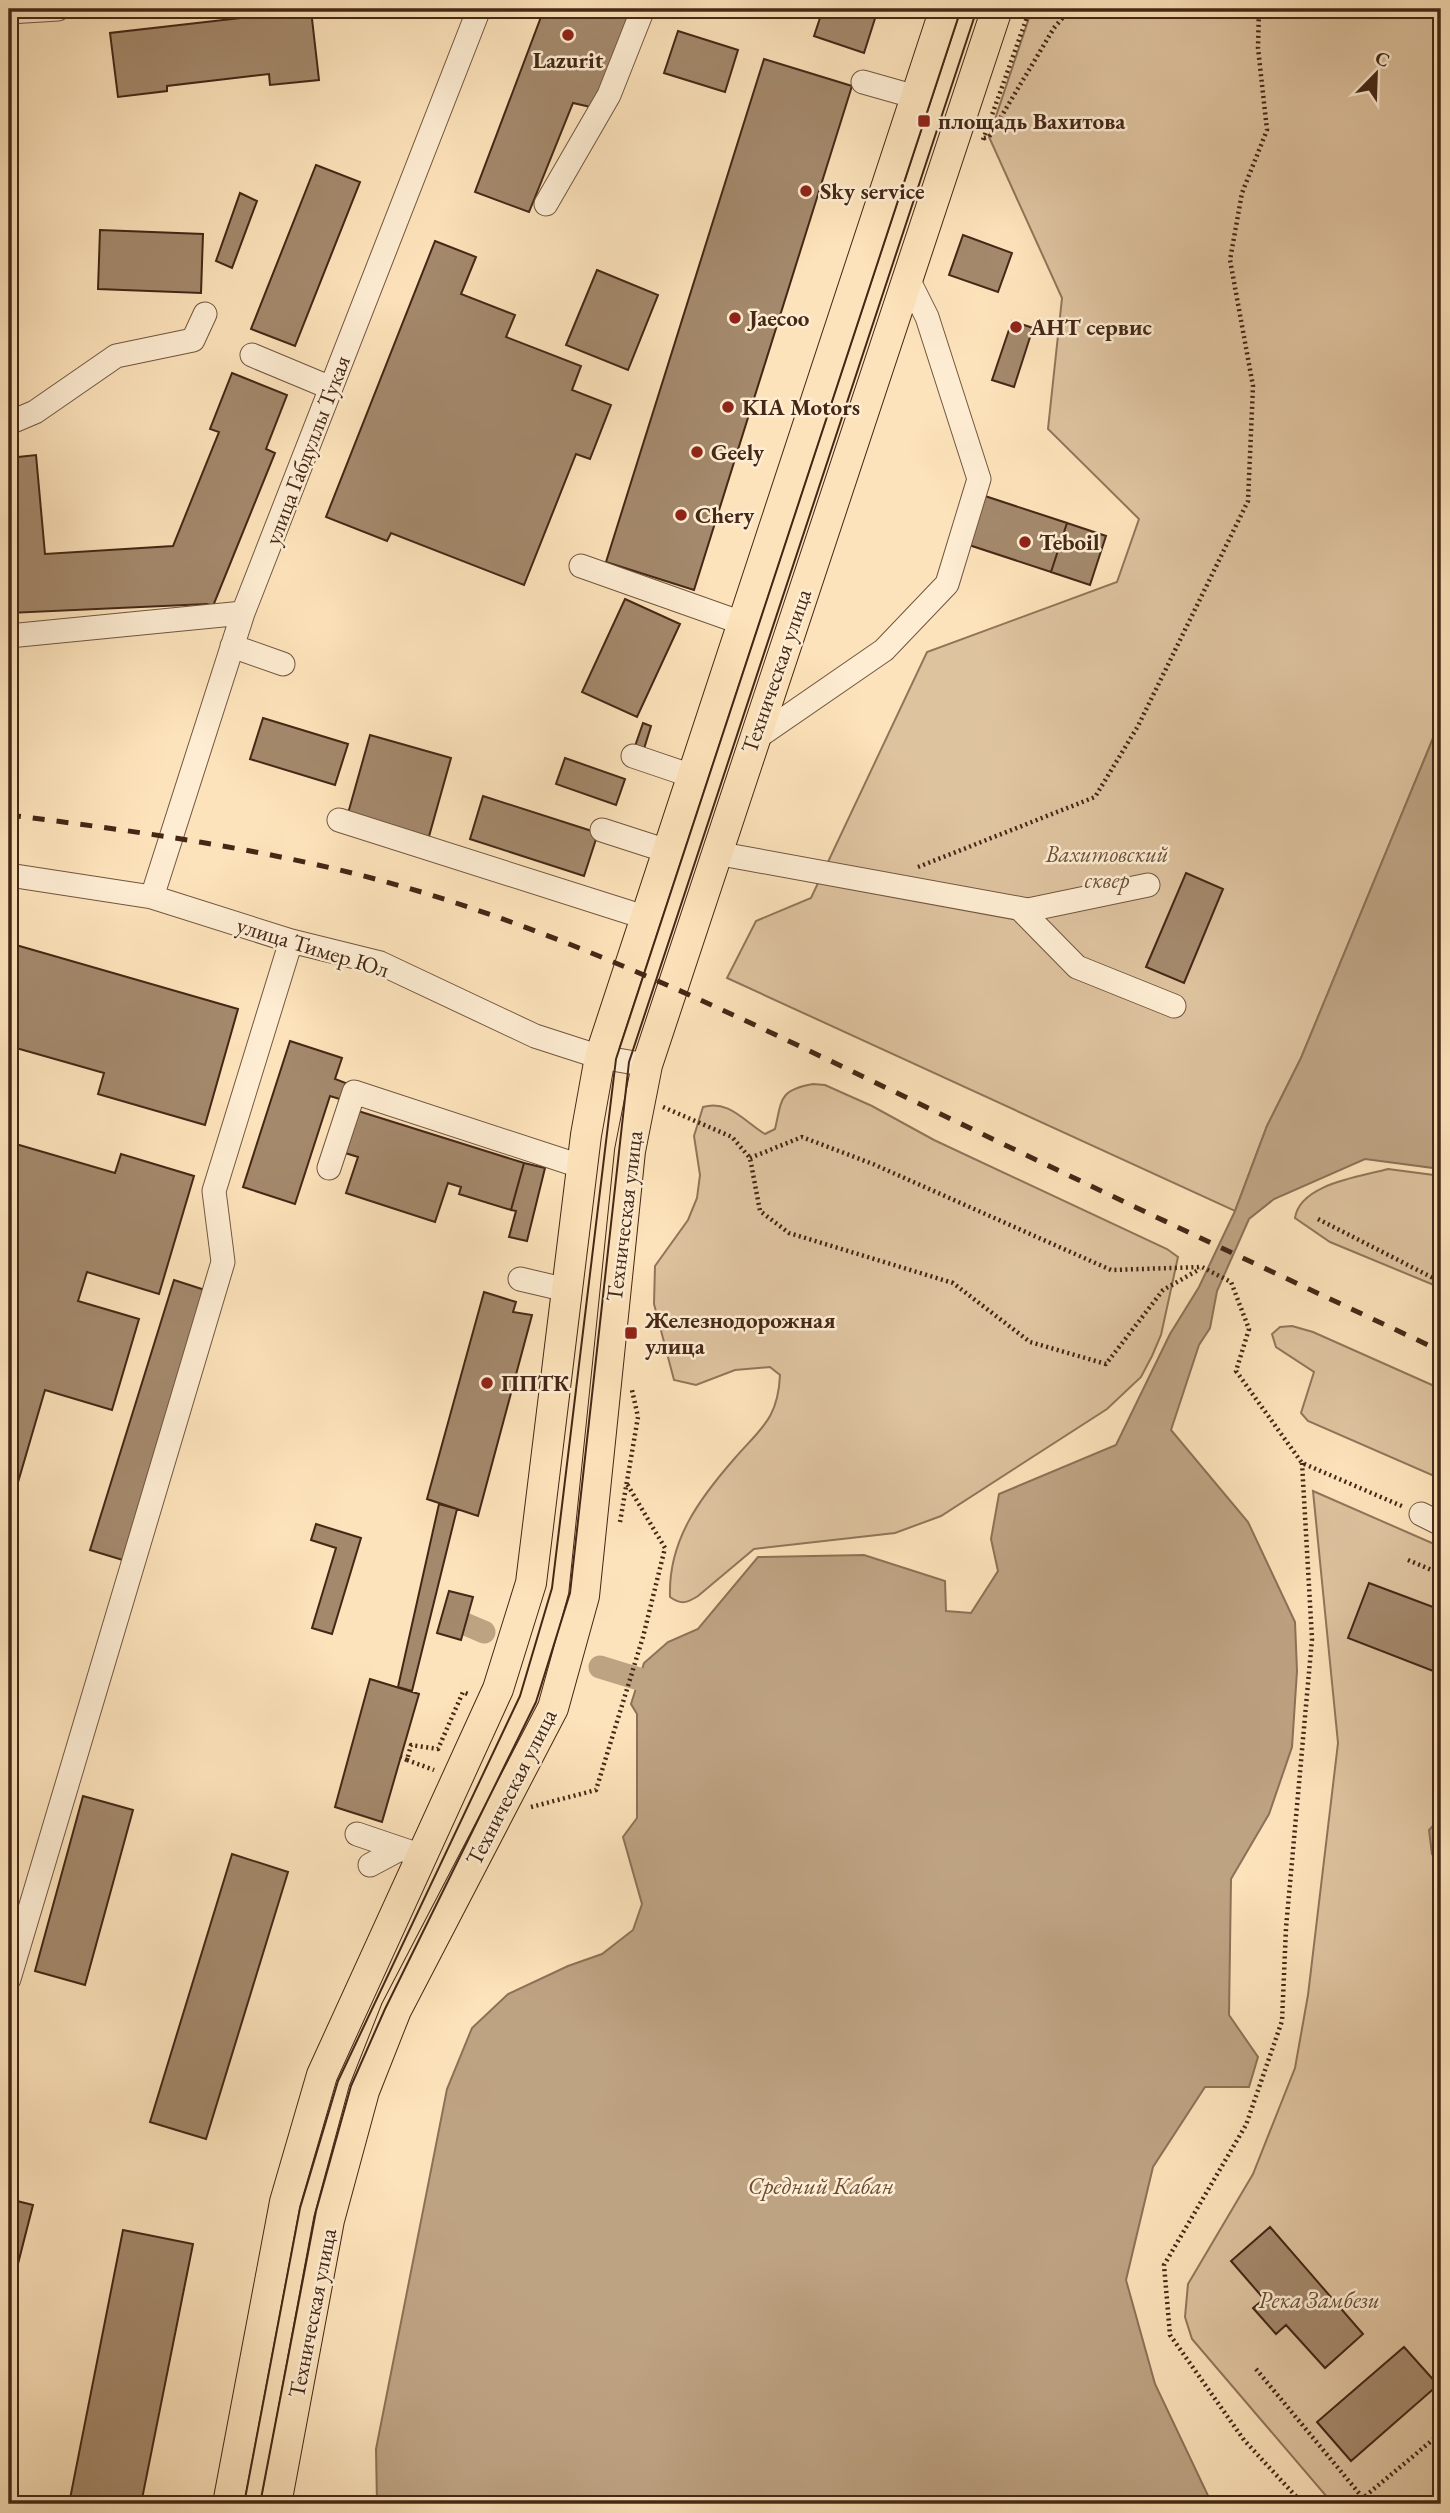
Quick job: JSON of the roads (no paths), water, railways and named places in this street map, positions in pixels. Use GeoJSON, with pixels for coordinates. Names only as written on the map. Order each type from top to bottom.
{"type":"FeatureCollection","features":[{"type":"Feature","properties":{"kind":"main road","name":"Техническая улица"},"geometry":{"type":"LineString","coordinates":[[228,2504],[285,2203],[322,2075],[411,1853],[488,1693],[531,1583],[583,1167],[600,1057],[945,9]]}},
{"type":"Feature","properties":{"kind":"main road","name":"Техническая улица"},"geometry":{"type":"LineString","coordinates":[[276,2504],[329,2220],[364,2091],[396,2010],[553,1708],[584,1596],[630,1151],[647,1065],[996,9]]}},
{"type":"Feature","properties":{"kind":"street"},"geometry":{"type":"LineString","coordinates":[[9,12],[58,9]]}},
{"type":"Feature","properties":{"kind":"street","name":"улица Габдуллы Тукая"},"geometry":{"type":"LineString","coordinates":[[152,897],[243,612],[479,9]]}},
{"type":"Feature","properties":{"kind":"street"},"geometry":{"type":"LineString","coordinates":[[546,204],[609,95],[643,9]]}},
{"type":"Feature","properties":{"kind":"street"},"geometry":{"type":"LineString","coordinates":[[863,82],[916,97]]}},
{"type":"Feature","properties":{"kind":"street"},"geometry":{"type":"LineString","coordinates":[[752,741],[884,650],[947,584],[979,479],[927,317],[908,279]]}},
{"type":"Feature","properties":{"kind":"street"},"geometry":{"type":"LineString","coordinates":[[9,423],[35,412],[116,356],[193,340],[205,314]]}},
{"type":"Feature","properties":{"kind":"street"},"geometry":{"type":"LineString","coordinates":[[252,355],[331,388]]}},
{"type":"Feature","properties":{"kind":"street"},"geometry":{"type":"LineString","coordinates":[[581,566],[742,623]]}},
{"type":"Feature","properties":{"kind":"street"},"geometry":{"type":"LineString","coordinates":[[9,636],[243,612]]}},
{"type":"Feature","properties":{"kind":"street"},"geometry":{"type":"LineString","coordinates":[[232,646],[283,664]]}},
{"type":"Feature","properties":{"kind":"street"},"geometry":{"type":"LineString","coordinates":[[633,756],[692,776]]}},
{"type":"Feature","properties":{"kind":"street"},"geometry":{"type":"LineString","coordinates":[[339,820],[644,917]]}},
{"type":"Feature","properties":{"kind":"street"},"geometry":{"type":"LineString","coordinates":[[602,830],[667,851]]}},
{"type":"Feature","properties":{"kind":"street"},"geometry":{"type":"LineString","coordinates":[[716,853],[1028,910],[1148,885]]}},
{"type":"Feature","properties":{"kind":"street","name":"улица Тимер Юл"},"geometry":{"type":"LineString","coordinates":[[9,875],[152,897],[291,941],[380,963],[536,1036],[600,1057],[647,1065]]}},
{"type":"Feature","properties":{"kind":"street"},"geometry":{"type":"LineString","coordinates":[[1020,909],[1077,967],[1174,1006]]}},
{"type":"Feature","properties":{"kind":"street"},"geometry":{"type":"LineString","coordinates":[[9,1979],[223,1262],[214,1191],[291,941]]}},
{"type":"Feature","properties":{"kind":"street"},"geometry":{"type":"LineString","coordinates":[[329,1168],[354,1092],[583,1167]]}},
{"type":"Feature","properties":{"kind":"street"},"geometry":{"type":"LineString","coordinates":[[520,1279],[567,1290]]}},
{"type":"Feature","properties":{"kind":"street"},"geometry":{"type":"LineString","coordinates":[[357,1834],[411,1853]]}},
{"type":"Feature","properties":{"kind":"street"},"geometry":{"type":"LineString","coordinates":[[370,1864],[411,1853]]}},
{"type":"Feature","properties":{"kind":"water","name":"Средний Кабан"},"geometry":{"type":"Polygon","coordinates":[[[1441,719],[1441,1169],[1365,1159],[1274,1199],[1249,1219],[1217,1291],[1210,1328],[1199,1345],[1171,1430],[1248,1522],[1295,1622],[1297,1671],[1292,1747],[1269,1814],[1231,1879],[1229,2015],[1258,2057],[1249,2087],[1205,2087],[1153,2167],[1126,2280],[1155,2384],[1212,2504],[377,2504],[376,2449],[447,2089],[472,2028],[508,1994],[568,1966],[602,1954],[633,1930],[642,1904],[623,1837],[637,1818],[637,1714],[631,1704],[644,1663],[668,1642],[698,1629],[758,1557],[864,1555],[945,1581],[946,1611],[971,1613],[998,1571],[991,1539],[999,1494],[1116,1445],[1170,1334],[1199,1287],[1235,1211],[1267,1126],[1301,1058],[1441,719]]]}},
{"type":"Feature","properties":{"kind":"water"},"geometry":{"type":"Polygon","coordinates":[[[1441,1817],[1441,1864],[1432,1854],[1429,1830],[1441,1817]]]}},
{"type":"Feature","properties":{"kind":"waterway"},"geometry":{"type":"LineString","coordinates":[[465,1624],[484,1632]]}},
{"type":"Feature","properties":{"kind":"waterway"},"geometry":{"type":"LineString","coordinates":[[600,1667],[639,1679]]}},
{"type":"Feature","properties":{"kind":"tram line"},"geometry":{"type":"LineString","coordinates":[[244,2504],[300,2208],[338,2081],[520,1696],[552,1588],[616,1059],[961,9]]}},
{"type":"Feature","properties":{"kind":"tram line"},"geometry":{"type":"LineString","coordinates":[[260,2504],[316,2211],[351,2086],[385,2009],[536,1702],[570,1593],[629,1062],[977,9]]}},
{"type":"Feature","properties":{"kind":"railway"},"geometry":{"type":"LineString","coordinates":[[9,815],[122,830],[291,859],[402,886],[516,924],[635,971],[751,1023],[1441,1351]]}},
{"type":"Feature","properties":{"kind":"place","name":"Lazurit"},"geometry":{"type":"Point","coordinates":[568,35]}},
{"type":"Feature","properties":{"kind":"place","name":"площадь Вахитова"},"geometry":{"type":"Point","coordinates":[924,121]}},
{"type":"Feature","properties":{"kind":"place","name":"Sky service"},"geometry":{"type":"Point","coordinates":[806,191]}},
{"type":"Feature","properties":{"kind":"place","name":"Jaecoo"},"geometry":{"type":"Point","coordinates":[735,318]}},
{"type":"Feature","properties":{"kind":"place","name":"АНТ сервис"},"geometry":{"type":"Point","coordinates":[1016,327]}},
{"type":"Feature","properties":{"kind":"place","name":"KIA Motors"},"geometry":{"type":"Point","coordinates":[728,407]}},
{"type":"Feature","properties":{"kind":"place","name":"Geely"},"geometry":{"type":"Point","coordinates":[697,452]}},
{"type":"Feature","properties":{"kind":"place","name":"Chery"},"geometry":{"type":"Point","coordinates":[681,515]}},
{"type":"Feature","properties":{"kind":"place","name":"Teboil"},"geometry":{"type":"Point","coordinates":[1025,542]}},
{"type":"Feature","properties":{"kind":"place","name":"Железнодорожная улица"},"geometry":{"type":"Point","coordinates":[631,1333]}},
{"type":"Feature","properties":{"kind":"place","name":"ППТК"},"geometry":{"type":"Point","coordinates":[487,1383]}},
{"type":"Feature","properties":{"kind":"park label","name":"Вахитовский сквер"},"geometry":{"type":"Point","coordinates":[1107,867]}},
{"type":"Feature","properties":{"kind":"park label","name":"Река Замбези"},"geometry":{"type":"Point","coordinates":[1319,2300]}}]}
